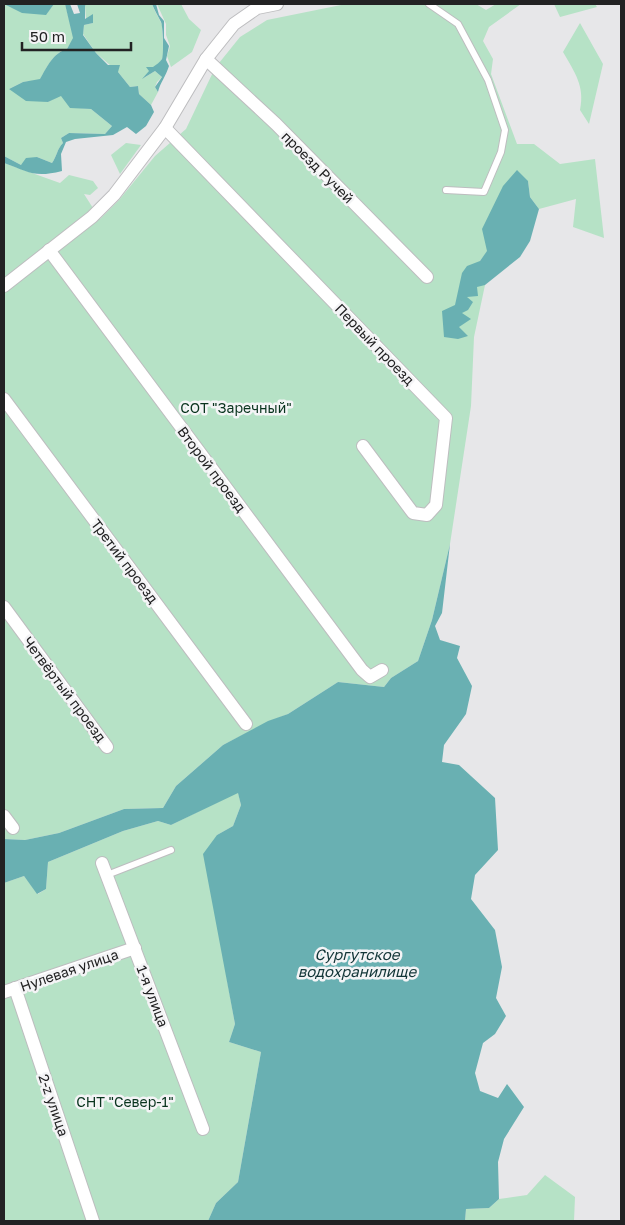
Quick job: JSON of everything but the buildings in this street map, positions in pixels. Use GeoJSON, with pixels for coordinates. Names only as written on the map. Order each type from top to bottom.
{"type":"FeatureCollection","features":[{"type":"Feature","properties":{"kind":"street"},"geometry":{"type":"LineString","coordinates":[[4,286],[92,217],[114,195],[165,128],[206,59],[234,24],[257,8],[277,4]]}},
{"type":"Feature","properties":{"kind":"street","name":"проезд Ручей"},"geometry":{"type":"LineString","coordinates":[[206,59],[276,124],[427,277]]}},
{"type":"Feature","properties":{"kind":"street","name":"Первый проезд"},"geometry":{"type":"LineString","coordinates":[[165,128],[446,418],[436,505],[427,515],[413,513],[363,446]]}},
{"type":"Feature","properties":{"kind":"street","name":"Второй проезд"},"geometry":{"type":"LineString","coordinates":[[49,250],[362,670],[370,676],[382,670]]}},
{"type":"Feature","properties":{"kind":"street","name":"Третий проезд"},"geometry":{"type":"LineString","coordinates":[[4,399],[246,724]]}},
{"type":"Feature","properties":{"kind":"street","name":"Четвёртый проезд"},"geometry":{"type":"LineString","coordinates":[[4,607],[108,747]]}},
{"type":"Feature","properties":{"kind":"street"},"geometry":{"type":"LineString","coordinates":[[4,816],[12,828]]}},
{"type":"Feature","properties":{"kind":"street","name":"1-я улица"},"geometry":{"type":"LineString","coordinates":[[104,869],[203,1129]]}},
{"type":"Feature","properties":{"kind":"street","name":"Нулевая улица"},"geometry":{"type":"LineString","coordinates":[[10,990],[135,948]]}},
{"type":"Feature","properties":{"kind":"street","name":"2-z улица"},"geometry":{"type":"LineString","coordinates":[[10,990],[93,1221]]}},
{"type":"Feature","properties":{"kind":"lane"},"geometry":{"type":"LineString","coordinates":[[429,4],[458,24],[488,80],[505,130],[501,152],[484,192],[446,190]]}},
{"type":"Feature","properties":{"kind":"lane"},"geometry":{"type":"LineString","coordinates":[[104,869],[172,850]]}},
{"type":"Feature","properties":{"kind":"green space"},"geometry":{"type":"Polygon","coordinates":[[[4,4],[46,14],[54,4],[65,4],[74,38],[67,49],[51,61],[40,80],[23,82],[9,89],[48,102],[61,95],[70,107],[91,109],[112,126],[105,134],[69,133],[61,138],[63,143],[52,163],[37,157],[21,165],[4,156],[4,4]]]}},
{"type":"Feature","properties":{"kind":"green space"},"geometry":{"type":"Polygon","coordinates":[[[86,4],[152,4],[162,25],[163,56],[162,60],[144,78],[155,71],[162,77],[155,87],[158,92],[151,105],[139,94],[138,86],[130,87],[118,72],[96,53],[83,34],[84,25],[93,23],[86,19],[86,4]]]}},
{"type":"Feature","properties":{"kind":"green space"},"geometry":{"type":"Polygon","coordinates":[[[157,4],[181,4],[189,19],[201,30],[192,52],[171,67],[167,56],[170,46],[166,35],[166,24],[157,4]]]}},
{"type":"Feature","properties":{"kind":"green space","name":"СОТ \"Заречный\""},"geometry":{"type":"Polygon","coordinates":[[[346,4],[476,4],[486,10],[496,4],[521,4],[489,27],[483,41],[493,59],[491,74],[517,144],[534,144],[560,164],[595,159],[604,238],[573,227],[576,199],[539,209],[530,197],[528,181],[488,251],[480,261],[485,285],[474,337],[471,406],[450,544],[432,620],[418,661],[391,678],[384,687],[338,682],[288,714],[223,745],[176,786],[163,808],[124,809],[59,833],[25,840],[4,839],[4,163],[60,183],[69,175],[93,181],[98,188],[90,195],[84,194],[100,219],[119,200],[155,156],[186,129],[215,68],[240,37],[267,20],[346,4]]]}},
{"type":"Feature","properties":{"kind":"green space"},"geometry":{"type":"Polygon","coordinates":[[[554,4],[595,4],[597,7],[560,17],[554,4]]]}},
{"type":"Feature","properties":{"kind":"green space"},"geometry":{"type":"Polygon","coordinates":[[[580,23],[603,64],[589,124],[580,110],[581,94],[578,80],[563,52],[580,23]]]}},
{"type":"Feature","properties":{"kind":"green space"},"geometry":{"type":"Polygon","coordinates":[[[126,143],[141,145],[120,174],[111,155],[126,143]]]}},
{"type":"Feature","properties":{"kind":"green space","name":"СНТ \"Север-1\""},"geometry":{"type":"Polygon","coordinates":[[[238,792],[241,805],[233,826],[217,835],[227,980],[235,1024],[229,1042],[261,1052],[238,1182],[216,1203],[208,1221],[4,1221],[4,883],[24,876],[38,894],[46,889],[48,862],[123,831],[158,821],[171,825],[238,792]]]}},
{"type":"Feature","properties":{"kind":"green space"},"geometry":{"type":"Polygon","coordinates":[[[545,1175],[575,1197],[574,1221],[465,1221],[466,1209],[489,1208],[499,1199],[527,1195],[545,1175]]]}},
{"type":"Feature","properties":{"kind":"water"},"geometry":{"type":"Polygon","coordinates":[[[4,4],[54,4],[46,15],[22,13],[4,4]]]}},
{"type":"Feature","properties":{"kind":"water"},"geometry":{"type":"Polygon","coordinates":[[[65,4],[70,4],[74,14],[80,13],[77,4],[86,4],[85,19],[93,14],[93,23],[84,25],[83,35],[96,53],[108,65],[120,65],[118,72],[130,87],[138,86],[139,94],[151,105],[154,112],[146,126],[136,134],[127,127],[113,135],[75,139],[66,142],[61,154],[62,171],[45,174],[32,173],[4,163],[4,156],[21,165],[26,158],[37,157],[52,163],[63,143],[61,138],[69,133],[105,134],[112,126],[91,109],[70,108],[61,96],[48,102],[26,101],[9,89],[23,82],[40,79],[54,57],[67,49],[73,38],[65,4]]]}},
{"type":"Feature","properties":{"kind":"water"},"geometry":{"type":"Polygon","coordinates":[[[152,4],[156,4],[159,15],[164,21],[164,38],[169,46],[166,60],[169,66],[158,92],[155,87],[162,77],[155,71],[142,79],[149,71],[146,67],[153,67],[163,57],[162,25],[152,4]]]}},
{"type":"Feature","properties":{"kind":"water"},"geometry":{"type":"Polygon","coordinates":[[[517,170],[528,181],[530,197],[539,209],[530,241],[520,257],[485,285],[477,287],[478,296],[467,297],[473,302],[468,310],[462,313],[471,319],[459,327],[468,336],[458,339],[444,337],[442,311],[455,305],[462,273],[467,266],[480,261],[487,251],[482,229],[503,186],[517,170]]]}},
{"type":"Feature","properties":{"kind":"water","name":"Сургутское водохранилище"},"geometry":{"type":"Polygon","coordinates":[[[450,544],[442,613],[435,626],[440,640],[460,646],[457,658],[472,686],[466,714],[444,745],[442,762],[459,765],[495,798],[498,850],[475,875],[471,899],[495,930],[502,967],[496,998],[506,1016],[495,1034],[483,1043],[475,1073],[480,1091],[498,1098],[507,1084],[524,1107],[504,1139],[498,1162],[499,1199],[489,1208],[466,1209],[465,1221],[208,1221],[216,1203],[238,1182],[261,1052],[229,1042],[235,1024],[203,854],[217,835],[233,826],[241,805],[238,793],[171,825],[158,821],[123,831],[48,862],[46,889],[37,894],[24,876],[4,883],[4,839],[25,840],[59,833],[124,809],[163,808],[176,786],[223,745],[268,721],[288,714],[338,682],[384,687],[391,678],[418,661],[432,620],[450,544]]]}}]}
